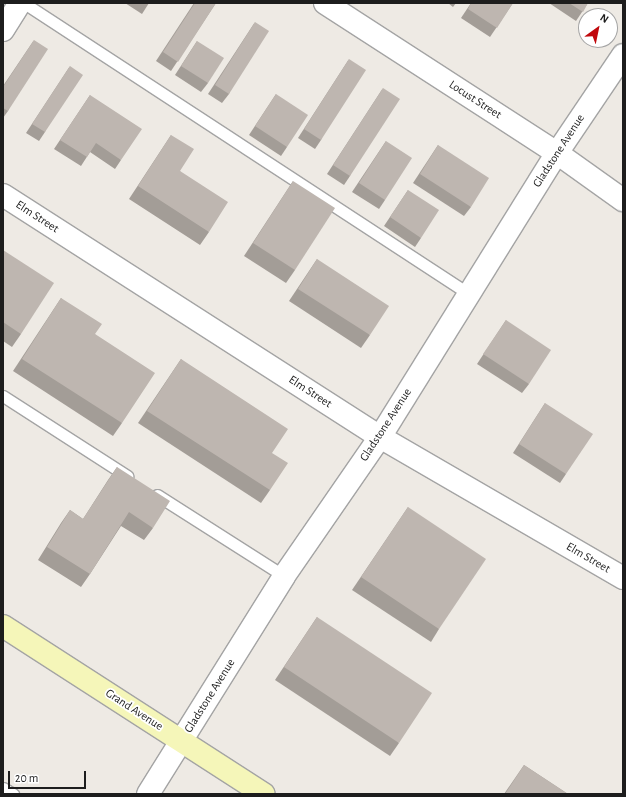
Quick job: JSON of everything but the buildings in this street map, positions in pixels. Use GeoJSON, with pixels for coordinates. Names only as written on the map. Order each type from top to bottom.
{"type":"FeatureCollection","features":[{"type":"Feature","properties":{"kind":"main road","name":"Grand Avenue"},"geometry":{"type":"LineString","coordinates":[[3,626],[264,794]]}},
{"type":"Feature","properties":{"kind":"street"},"geometry":{"type":"LineString","coordinates":[[3,30],[20,3]]}},
{"type":"Feature","properties":{"kind":"street","name":"Locust Street"},"geometry":{"type":"LineString","coordinates":[[325,3],[557,153],[623,200]]}},
{"type":"Feature","properties":{"kind":"street","name":"Gladstone Avenue"},"geometry":{"type":"LineString","coordinates":[[148,794],[284,576],[380,437],[557,153],[623,55]]}},
{"type":"Feature","properties":{"kind":"street","name":"Elm Street"},"geometry":{"type":"LineString","coordinates":[[3,195],[380,437],[623,578]]}},
{"type":"Feature","properties":{"kind":"lane"},"geometry":{"type":"LineString","coordinates":[[24,3],[469,294]]}},
{"type":"Feature","properties":{"kind":"lane"},"geometry":{"type":"LineString","coordinates":[[3,396],[137,482]]}},
{"type":"Feature","properties":{"kind":"lane"},"geometry":{"type":"LineString","coordinates":[[150,490],[284,576]]}},
{"type":"Feature","properties":{"kind":"lane"},"geometry":{"type":"LineString","coordinates":[[3,788],[13,794]]}}]}
